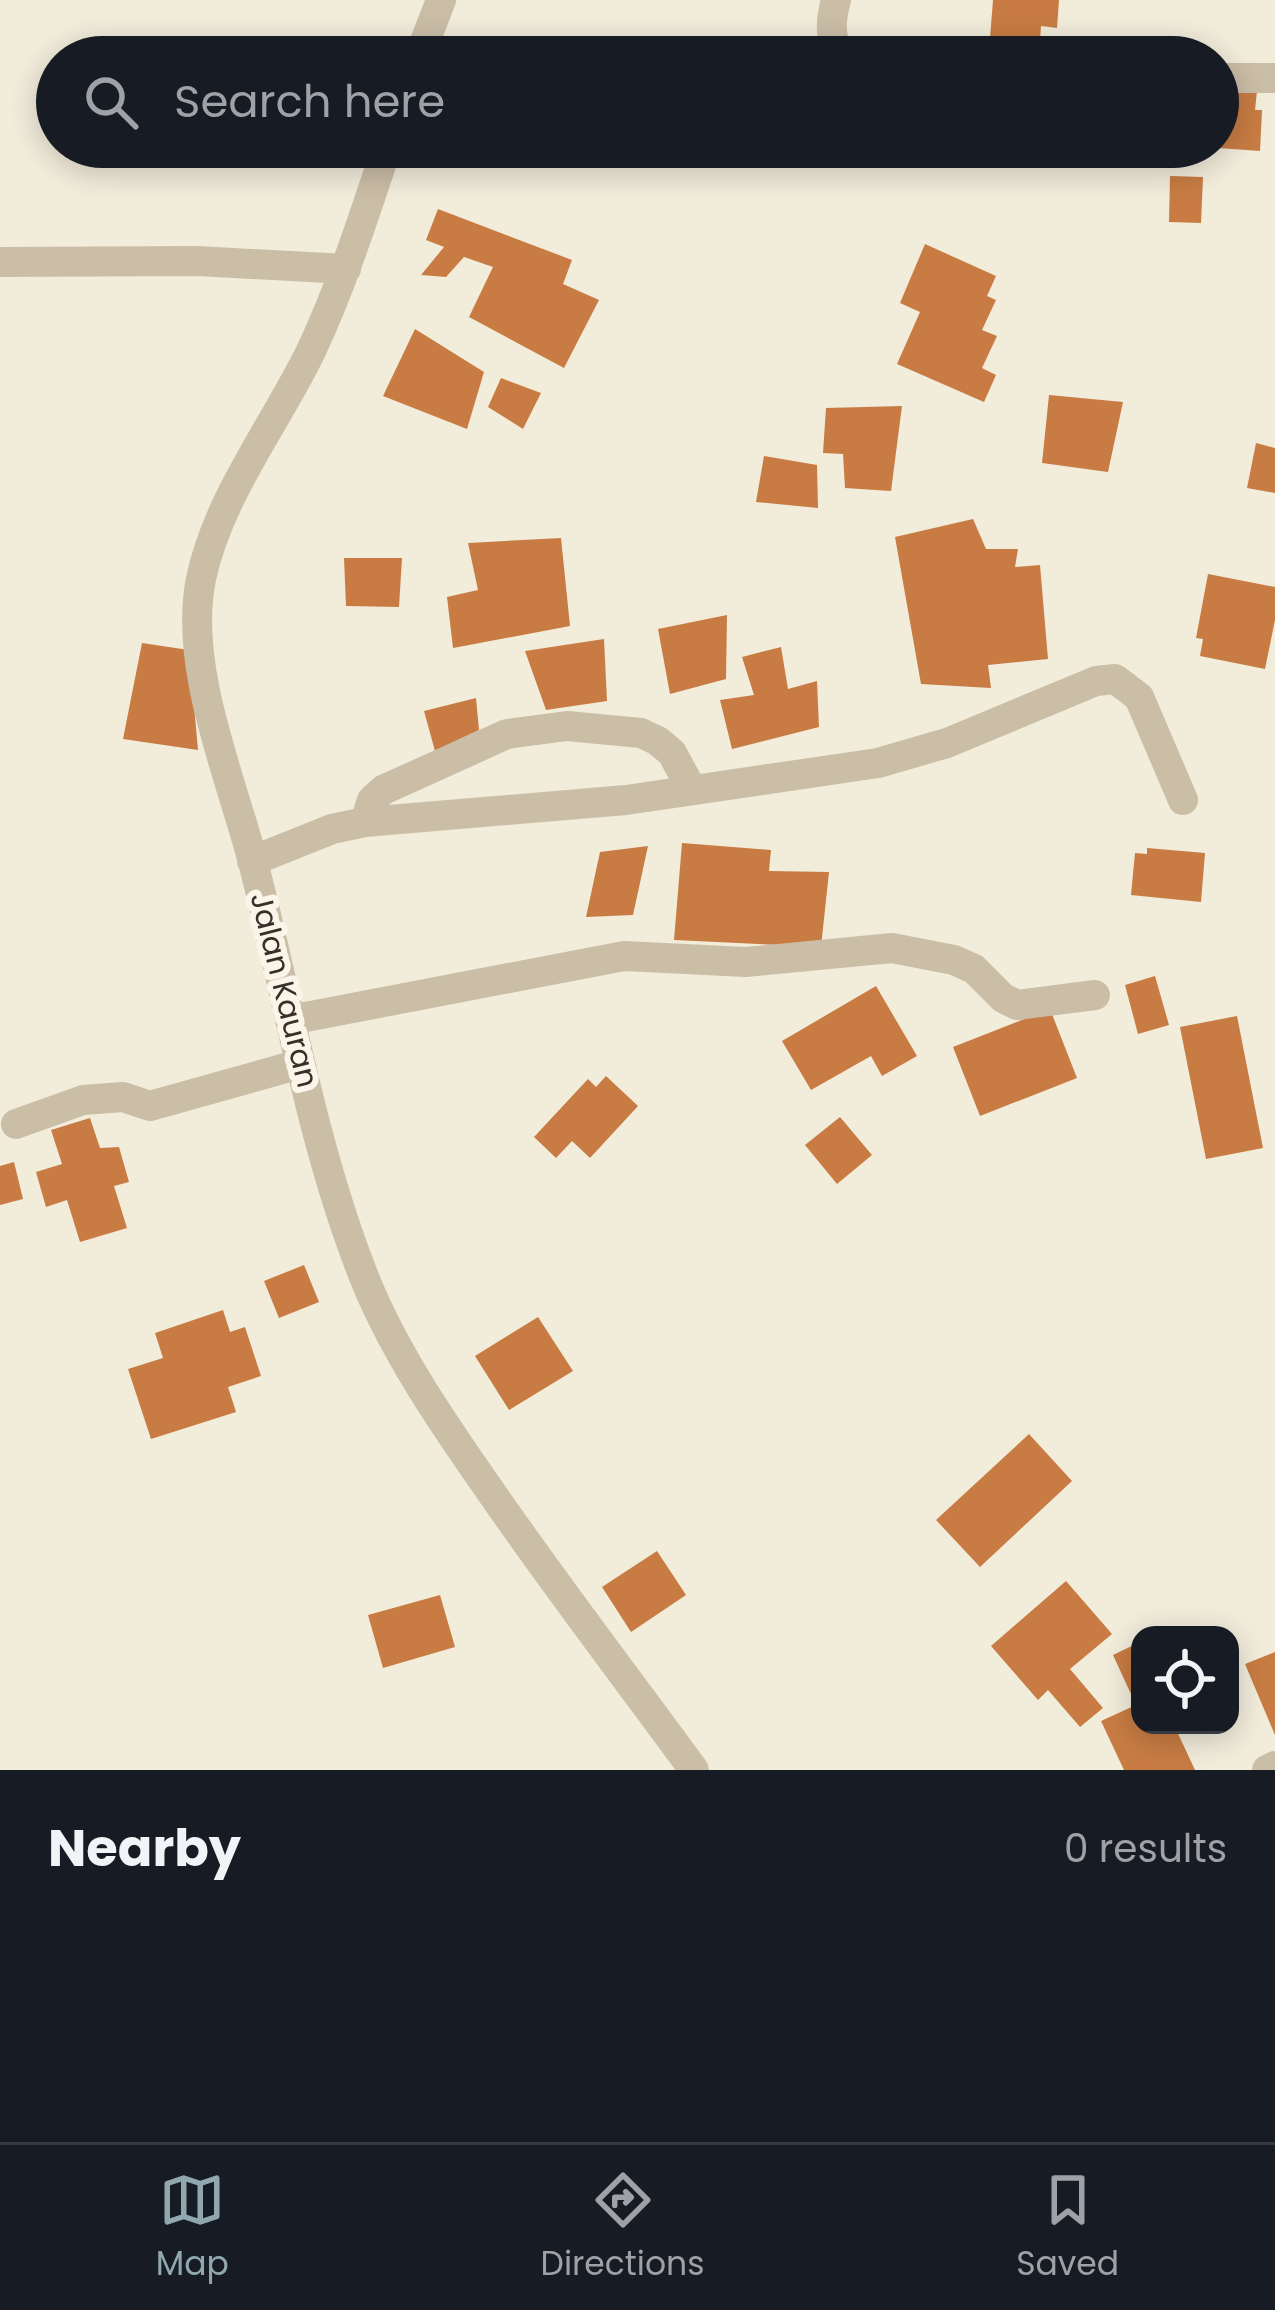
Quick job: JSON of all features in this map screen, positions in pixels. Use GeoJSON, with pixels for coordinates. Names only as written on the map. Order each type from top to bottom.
{"type":"FeatureCollection","features":[{"type":"Feature","properties":{"kind":"street"},"geometry":{"type":"LineString","coordinates":[[427,36],[441,0]]}},
{"type":"Feature","properties":{"kind":"street"},"geometry":{"type":"LineString","coordinates":[[832,36],[836,0]]}},
{"type":"Feature","properties":{"kind":"street"},"geometry":{"type":"LineString","coordinates":[[1239,78],[1275,78]]}},
{"type":"Feature","properties":{"kind":"street","name":"Jalan Kauran"},"geometry":{"type":"LineString","coordinates":[[380,168],[346,268],[310,352],[228,509],[201,579],[199,646],[207,695],[300,1064],[353,1247],[390,1331],[439,1417],[572,1608],[694,1770]]}},
{"type":"Feature","properties":{"kind":"street"},"geometry":{"type":"LineString","coordinates":[[0,262],[346,268]]}},
{"type":"Feature","properties":{"kind":"street"},"geometry":{"type":"LineString","coordinates":[[252,861],[332,829],[365,822],[626,800],[878,763],[947,743],[1096,681],[1115,679],[1139,697],[1183,800]]}},
{"type":"Feature","properties":{"kind":"street"},"geometry":{"type":"LineString","coordinates":[[365,822],[373,800],[383,790],[507,734],[531,728],[567,725],[641,733],[672,753],[692,790]]}},
{"type":"Feature","properties":{"kind":"street"},"geometry":{"type":"LineString","coordinates":[[290,1020],[625,956],[746,962],[892,947],[974,969],[1003,998],[1018,1005],[1095,995]]}},
{"type":"Feature","properties":{"kind":"street"},"geometry":{"type":"LineString","coordinates":[[16,1124],[82,1100],[123,1096],[150,1106],[300,1064]]}},
{"type":"Feature","properties":{"kind":"building"},"geometry":{"type":"Polygon","coordinates":[[[993,0],[1059,0],[1057,28],[1041,26],[1040,36],[990,36],[993,0]]]}},
{"type":"Feature","properties":{"kind":"building"},"geometry":{"type":"Polygon","coordinates":[[[1239,90],[1257,91],[1255,110],[1262,110],[1260,151],[1239,150],[1239,90]]]}},
{"type":"Feature","properties":{"kind":"building"},"geometry":{"type":"Polygon","coordinates":[[[1170,176],[1203,177],[1201,223],[1169,222],[1170,176]]]}},
{"type":"Feature","properties":{"kind":"building"},"geometry":{"type":"Polygon","coordinates":[[[438,209],[572,260],[563,284],[599,300],[564,368],[469,317],[493,267],[464,257],[446,277],[421,275],[444,247],[426,240],[438,209]]]}},
{"type":"Feature","properties":{"kind":"building"},"geometry":{"type":"Polygon","coordinates":[[[925,244],[996,276],[987,296],[996,300],[982,330],[997,336],[982,368],[996,375],[984,402],[897,364],[920,312],[900,303],[925,244]]]}},
{"type":"Feature","properties":{"kind":"building"},"geometry":{"type":"Polygon","coordinates":[[[415,329],[484,372],[467,429],[383,396],[415,329]]]}},
{"type":"Feature","properties":{"kind":"building"},"geometry":{"type":"Polygon","coordinates":[[[501,378],[541,393],[523,429],[488,407],[501,378]]]}},
{"type":"Feature","properties":{"kind":"building"},"geometry":{"type":"Polygon","coordinates":[[[1049,395],[1123,402],[1108,472],[1042,463],[1049,395]]]}},
{"type":"Feature","properties":{"kind":"building"},"geometry":{"type":"Polygon","coordinates":[[[902,406],[891,491],[845,488],[843,454],[823,453],[826,408],[902,406]]]}},
{"type":"Feature","properties":{"kind":"building"},"geometry":{"type":"Polygon","coordinates":[[[1256,443],[1275,448],[1275,493],[1247,488],[1256,443]]]}},
{"type":"Feature","properties":{"kind":"building"},"geometry":{"type":"Polygon","coordinates":[[[764,456],[817,465],[818,508],[756,502],[764,456]]]}},
{"type":"Feature","properties":{"kind":"building"},"geometry":{"type":"Polygon","coordinates":[[[973,519],[986,549],[1018,549],[1015,567],[1040,565],[1048,659],[988,665],[991,688],[921,684],[895,537],[973,519]]]}},
{"type":"Feature","properties":{"kind":"building"},"geometry":{"type":"Polygon","coordinates":[[[561,538],[570,626],[453,648],[447,597],[478,590],[468,543],[561,538]]]}},
{"type":"Feature","properties":{"kind":"building"},"geometry":{"type":"Polygon","coordinates":[[[344,558],[402,558],[399,607],[346,606],[344,558]]]}},
{"type":"Feature","properties":{"kind":"building"},"geometry":{"type":"Polygon","coordinates":[[[1208,574],[1275,587],[1275,620],[1265,669],[1200,656],[1203,639],[1196,638],[1208,574]]]}},
{"type":"Feature","properties":{"kind":"building"},"geometry":{"type":"Polygon","coordinates":[[[727,615],[726,679],[670,694],[658,629],[727,615]]]}},
{"type":"Feature","properties":{"kind":"building"},"geometry":{"type":"Polygon","coordinates":[[[604,639],[607,701],[546,710],[525,651],[604,639]]]}},
{"type":"Feature","properties":{"kind":"building"},"geometry":{"type":"Polygon","coordinates":[[[142,643],[189,650],[198,750],[123,739],[142,643]]]}},
{"type":"Feature","properties":{"kind":"building"},"geometry":{"type":"Polygon","coordinates":[[[781,647],[788,689],[817,681],[819,727],[732,749],[720,700],[754,695],[742,657],[781,647]]]}},
{"type":"Feature","properties":{"kind":"building"},"geometry":{"type":"Polygon","coordinates":[[[476,698],[479,730],[435,751],[424,711],[476,698]]]}},
{"type":"Feature","properties":{"kind":"building"},"geometry":{"type":"Polygon","coordinates":[[[682,843],[771,850],[769,871],[829,872],[821,947],[674,940],[682,843]]]}},
{"type":"Feature","properties":{"kind":"building"},"geometry":{"type":"Polygon","coordinates":[[[648,846],[633,915],[586,917],[600,852],[648,846]]]}},
{"type":"Feature","properties":{"kind":"building"},"geometry":{"type":"Polygon","coordinates":[[[1147,848],[1205,853],[1201,902],[1131,895],[1135,853],[1147,854],[1147,848]]]}},
{"type":"Feature","properties":{"kind":"building"},"geometry":{"type":"Polygon","coordinates":[[[1155,976],[1169,1025],[1138,1034],[1125,985],[1155,976]]]}},
{"type":"Feature","properties":{"kind":"building"},"geometry":{"type":"Polygon","coordinates":[[[876,986],[917,1056],[882,1076],[871,1056],[811,1090],[782,1041],[876,986]]]}},
{"type":"Feature","properties":{"kind":"building"},"geometry":{"type":"Polygon","coordinates":[[[1050,1009],[1077,1078],[980,1116],[953,1047],[1050,1009]]]}},
{"type":"Feature","properties":{"kind":"building"},"geometry":{"type":"Polygon","coordinates":[[[1237,1016],[1263,1148],[1206,1159],[1180,1027],[1237,1016]]]}},
{"type":"Feature","properties":{"kind":"building"},"geometry":{"type":"Polygon","coordinates":[[[606,1076],[638,1106],[590,1158],[572,1141],[556,1158],[534,1137],[588,1079],[596,1087],[606,1076]]]}},
{"type":"Feature","properties":{"kind":"building"},"geometry":{"type":"Polygon","coordinates":[[[840,1117],[872,1155],[837,1184],[805,1145],[840,1117]]]}},
{"type":"Feature","properties":{"kind":"building"},"geometry":{"type":"Polygon","coordinates":[[[90,1118],[100,1148],[119,1147],[129,1182],[114,1186],[127,1228],[80,1242],[67,1200],[46,1207],[36,1172],[62,1164],[51,1130],[90,1118]]]}},
{"type":"Feature","properties":{"kind":"building"},"geometry":{"type":"Polygon","coordinates":[[[14,1162],[23,1199],[0,1205],[0,1166],[14,1162]]]}},
{"type":"Feature","properties":{"kind":"building"},"geometry":{"type":"Polygon","coordinates":[[[304,1265],[319,1302],[279,1318],[264,1281],[304,1265]]]}},
{"type":"Feature","properties":{"kind":"building"},"geometry":{"type":"Polygon","coordinates":[[[223,1310],[230,1332],[245,1327],[261,1376],[228,1387],[236,1412],[151,1439],[128,1369],[163,1358],[155,1333],[223,1310]]]}},
{"type":"Feature","properties":{"kind":"building"},"geometry":{"type":"Polygon","coordinates":[[[538,1317],[573,1371],[509,1410],[475,1356],[538,1317]]]}},
{"type":"Feature","properties":{"kind":"building"},"geometry":{"type":"Polygon","coordinates":[[[1029,1434],[1072,1481],[980,1567],[936,1520],[1029,1434]]]}},
{"type":"Feature","properties":{"kind":"building"},"geometry":{"type":"Polygon","coordinates":[[[657,1551],[686,1595],[631,1632],[602,1587],[657,1551]]]}},
{"type":"Feature","properties":{"kind":"building"},"geometry":{"type":"Polygon","coordinates":[[[1066,1581],[1112,1634],[1070,1669],[1103,1708],[1080,1727],[1048,1690],[1038,1700],[991,1646],[1066,1581]]]}},
{"type":"Feature","properties":{"kind":"building"},"geometry":{"type":"Polygon","coordinates":[[[440,1595],[455,1647],[383,1668],[368,1615],[440,1595]]]}},
{"type":"Feature","properties":{"kind":"building"},"geometry":{"type":"Polygon","coordinates":[[[1131,1646],[1131,1694],[1113,1655],[1131,1646]]]}},
{"type":"Feature","properties":{"kind":"building"},"geometry":{"type":"Polygon","coordinates":[[[1275,1652],[1275,1735],[1245,1664],[1275,1652]]]}},
{"type":"Feature","properties":{"kind":"building"},"geometry":{"type":"Polygon","coordinates":[[[1131,1707],[1131,1734],[1178,1734],[1195,1770],[1124,1770],[1101,1721],[1131,1707]]]}}]}
